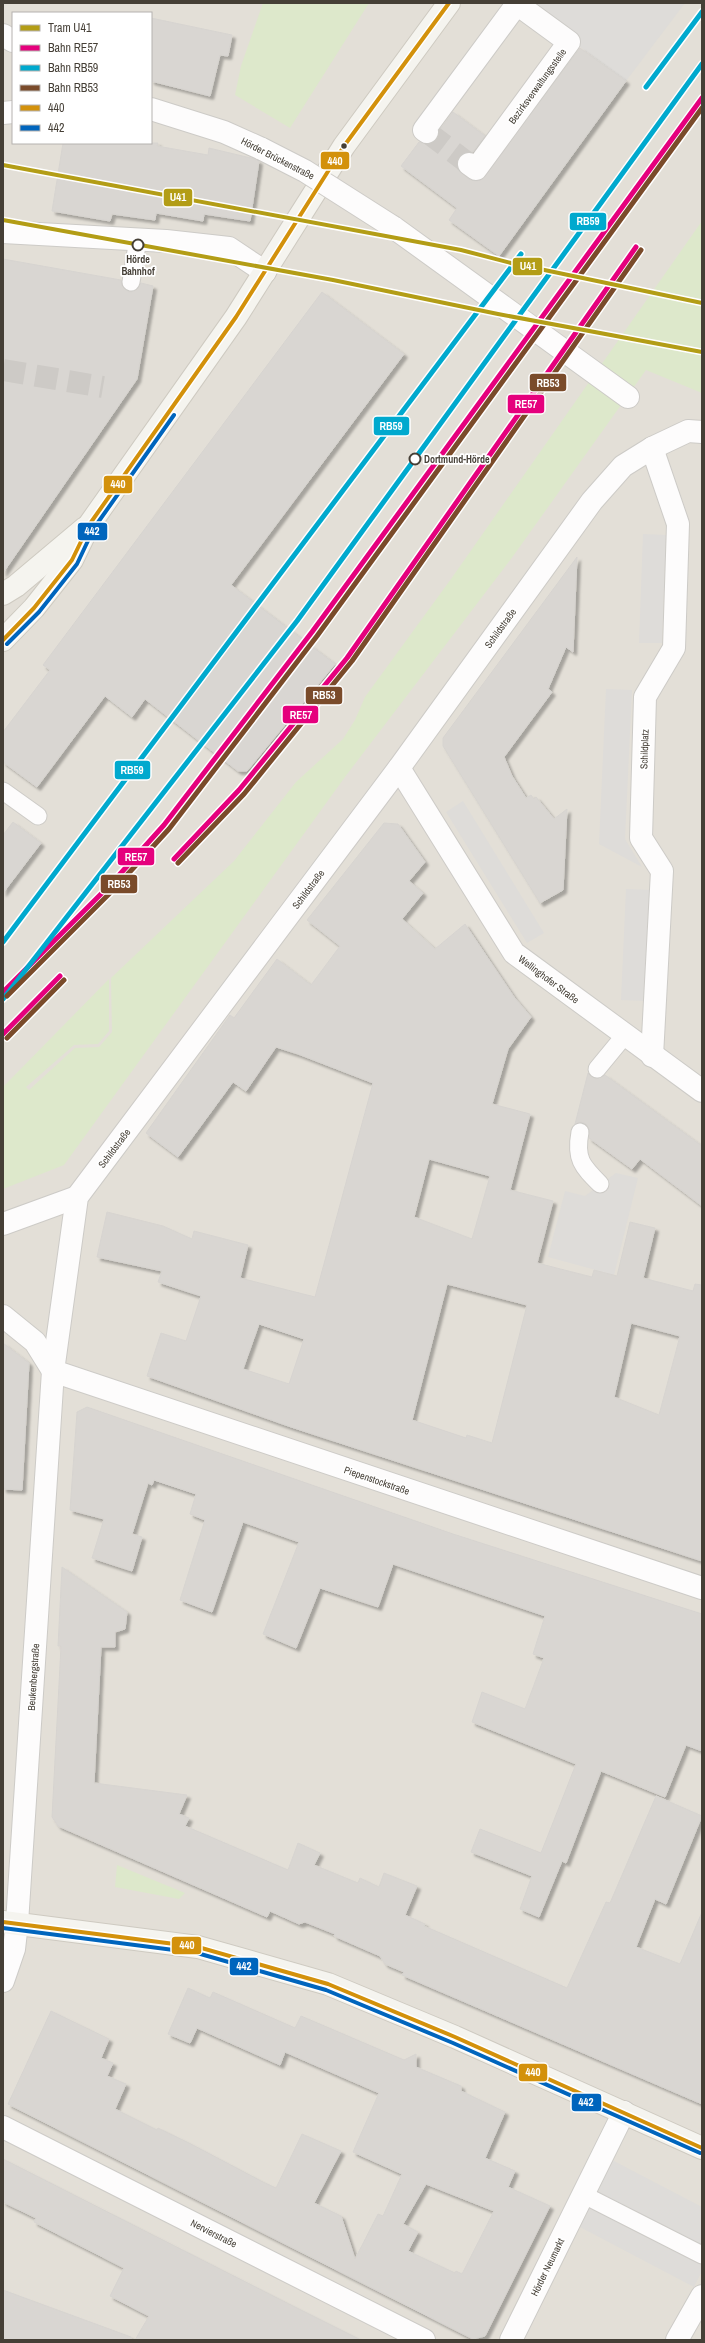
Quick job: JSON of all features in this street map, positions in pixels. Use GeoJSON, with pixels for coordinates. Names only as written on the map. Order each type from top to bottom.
{"type":"FeatureCollection","features":[{"type":"Feature","properties":{"kind":"main road"},"geometry":{"type":"LineString","coordinates":[[3,640],[34,608],[72,560],[89,525],[227,329],[265,272],[344,146],[449,3]]}},
{"type":"Feature","properties":{"kind":"main road"},"geometry":{"type":"LineString","coordinates":[[3,594],[16,586],[89,525]]}},
{"type":"Feature","properties":{"kind":"main road"},"geometry":{"type":"LineString","coordinates":[[10,1923],[198,1946],[328,1984],[455,2037],[702,2148]]}},
{"type":"Feature","properties":{"kind":"street","name":"Bezirksverwaltungsstelle"},"geometry":{"type":"LineString","coordinates":[[427,132],[424,130],[517,4],[569,42],[476,168],[469,164]]}},
{"type":"Feature","properties":{"kind":"street"},"geometry":{"type":"LineString","coordinates":[[3,35],[12,40]]}},
{"type":"Feature","properties":{"kind":"street","name":"Hörder Brückenstraße"},"geometry":{"type":"LineString","coordinates":[[152,109],[204,125],[246,141],[305,171],[350,199],[628,398]]}},
{"type":"Feature","properties":{"kind":"street"},"geometry":{"type":"LineString","coordinates":[[3,232],[138,239],[229,248],[265,272]]}},
{"type":"Feature","properties":{"kind":"street","name":"Schildstraße"},"geometry":{"type":"LineString","coordinates":[[53,1371],[76,1197],[399,768],[592,501],[623,466],[652,448],[688,431],[702,432]]}},
{"type":"Feature","properties":{"kind":"street","name":"Schildplatz"},"geometry":{"type":"LineString","coordinates":[[652,448],[678,524],[674,648],[645,697],[641,838],[662,871],[652,1056]]}},
{"type":"Feature","properties":{"kind":"street","name":"Wellinghofer Straße"},"geometry":{"type":"LineString","coordinates":[[399,768],[514,953],[652,1056],[702,1091]]}},
{"type":"Feature","properties":{"kind":"street"},"geometry":{"type":"LineString","coordinates":[[3,1224],[76,1197]]}},
{"type":"Feature","properties":{"kind":"street"},"geometry":{"type":"LineString","coordinates":[[3,1316],[35,1342],[53,1371]]}},
{"type":"Feature","properties":{"kind":"street","name":"Piepenstockstraße"},"geometry":{"type":"LineString","coordinates":[[53,1371],[702,1588]]}},
{"type":"Feature","properties":{"kind":"street","name":"Beukenbergstraße"},"geometry":{"type":"LineString","coordinates":[[3,1981],[14,1949],[10,1923],[53,1371]]}},
{"type":"Feature","properties":{"kind":"street","name":"Hörder Neumarkt"},"geometry":{"type":"LineString","coordinates":[[511,2340],[624,2112]]}},
{"type":"Feature","properties":{"kind":"street","name":"Nervierstraße"},"geometry":{"type":"LineString","coordinates":[[3,2127],[424,2340]]}},
{"type":"Feature","properties":{"kind":"street"},"geometry":{"type":"LineString","coordinates":[[677,2340],[702,2296]]}},
{"type":"Feature","properties":{"kind":"lane"},"geometry":{"type":"LineString","coordinates":[[131,282],[138,239]]}},
{"type":"Feature","properties":{"kind":"lane"},"geometry":{"type":"LineString","coordinates":[[3,791],[38,816]]}},
{"type":"Feature","properties":{"kind":"lane"},"geometry":{"type":"LineString","coordinates":[[597,1069],[625,1035]]}},
{"type":"Feature","properties":{"kind":"lane"},"geometry":{"type":"LineString","coordinates":[[580,1132],[577,1148],[583,1167],[600,1184]]}},
{"type":"Feature","properties":{"kind":"lane"},"geometry":{"type":"LineString","coordinates":[[584,2195],[702,2254]]}},
{"type":"Feature","properties":{"kind":"shaded area"},"geometry":{"type":"Polygon","coordinates":[[[3,3],[702,3],[702,2340],[3,2340],[3,3]]]}},
{"type":"Feature","properties":{"kind":"shaded area"},"geometry":{"type":"Polygon","coordinates":[[[521,3],[685,3],[626,81],[521,3]]]}},
{"type":"Feature","properties":{"kind":"shaded area"},"geometry":{"type":"Polygon","coordinates":[[[643,534],[666,535],[662,643],[639,643],[643,534]]]}},
{"type":"Feature","properties":{"kind":"shaded area"},"geometry":{"type":"Polygon","coordinates":[[[606,689],[632,690],[625,839],[642,867],[599,844],[606,689]]]}},
{"type":"Feature","properties":{"kind":"shaded area"},"geometry":{"type":"Polygon","coordinates":[[[463,801],[544,933],[527,943],[446,812],[463,801]]]}},
{"type":"Feature","properties":{"kind":"shaded area"},"geometry":{"type":"Polygon","coordinates":[[[626,889],[652,890],[646,1001],[621,1000],[626,889]]]}},
{"type":"Feature","properties":{"kind":"shaded area"},"geometry":{"type":"Polygon","coordinates":[[[616,1173],[638,1178],[614,1275],[548,1257],[565,1191],[585,1196],[616,1173]]]}},
{"type":"Feature","properties":{"kind":"shaded area"},"geometry":{"type":"Polygon","coordinates":[[[612,2160],[702,2207],[702,2271],[694,2287],[578,2226],[612,2160]]]}},
{"type":"Feature","properties":{"kind":"green space"},"geometry":{"type":"Polygon","coordinates":[[[263,3],[369,3],[290,128],[235,95],[241,66],[263,3]]]}},
{"type":"Feature","properties":{"kind":"green space"},"geometry":{"type":"Polygon","coordinates":[[[702,221],[702,393],[646,370],[511,559],[345,777],[64,1165],[3,1189],[3,1087],[109,979],[109,1031],[98,1044],[74,1045],[26,1087],[29,1090],[75,1048],[99,1047],[112,1032],[111,978],[234,861],[296,782],[343,739],[355,720],[365,697],[451,579],[702,221]]]}},
{"type":"Feature","properties":{"kind":"green space"},"geometry":{"type":"Polygon","coordinates":[[[117,1865],[185,1893],[179,1899],[115,1887],[117,1865]]]}},
{"type":"Feature","properties":{"kind":"building"},"geometry":{"type":"Polygon","coordinates":[[[152,18],[232,35],[228,56],[220,55],[210,96],[152,81],[152,18]]]}},
{"type":"Feature","properties":{"kind":"building"},"geometry":{"type":"Polygon","coordinates":[[[580,48],[626,81],[499,256],[449,220],[457,208],[401,166],[419,142],[427,144],[437,139],[439,131],[453,112],[485,136],[473,152],[463,153],[459,157],[457,163],[458,170],[469,179],[475,181],[481,180],[580,48]]]}},
{"type":"Feature","properties":{"kind":"building"},"geometry":{"type":"Polygon","coordinates":[[[158,143],[157,146],[208,155],[209,148],[259,161],[250,221],[204,214],[203,221],[156,213],[155,220],[112,214],[110,221],[52,211],[63,144],[158,143]]]}},
{"type":"Feature","properties":{"kind":"building"},"geometry":{"type":"Polygon","coordinates":[[[3,259],[121,280],[122,286],[129,292],[135,291],[141,283],[153,286],[137,379],[3,573],[3,259]]]}},
{"type":"Feature","properties":{"kind":"building"},"geometry":{"type":"Polygon","coordinates":[[[322,292],[404,354],[231,585],[335,664],[247,771],[238,771],[145,699],[132,717],[105,696],[37,787],[3,762],[3,732],[50,670],[43,665],[322,292]]]}},
{"type":"Feature","properties":{"kind":"building"},"geometry":{"type":"Polygon","coordinates":[[[577,557],[573,652],[566,647],[548,689],[552,692],[504,757],[512,776],[526,798],[531,795],[534,799],[536,797],[554,819],[567,809],[563,890],[540,903],[443,746],[443,738],[577,557]]]}},
{"type":"Feature","properties":{"kind":"building"},"geometry":{"type":"Polygon","coordinates":[[[13,822],[41,843],[3,893],[3,835],[13,822]]]}},
{"type":"Feature","properties":{"kind":"building"},"geometry":{"type":"Polygon","coordinates":[[[384,823],[398,824],[425,862],[409,881],[423,893],[402,919],[435,949],[465,924],[514,997],[531,1017],[508,1049],[492,1104],[530,1114],[510,1190],[553,1201],[537,1263],[592,1277],[594,1270],[617,1276],[630,1222],[655,1228],[643,1278],[693,1291],[695,1284],[702,1285],[702,1561],[291,1427],[147,1376],[161,1333],[186,1341],[201,1296],[158,1282],[162,1271],[97,1257],[107,1212],[163,1226],[192,1239],[194,1231],[248,1245],[240,1278],[315,1297],[373,1083],[276,1047],[246,1091],[233,1082],[178,1157],[146,1133],[230,1015],[234,1018],[277,959],[311,985],[340,946],[307,920],[384,823]],[[429,1159],[414,1217],[472,1239],[490,1176],[429,1159]],[[447,1284],[412,1420],[466,1438],[467,1435],[492,1443],[527,1305],[447,1284]],[[631,1323],[614,1397],[659,1415],[680,1336],[631,1323]],[[259,1324],[243,1369],[289,1384],[304,1339],[259,1324]]]}},
{"type":"Feature","properties":{"kind":"building"},"geometry":{"type":"Polygon","coordinates":[[[588,1073],[596,1079],[605,1075],[702,1146],[702,1206],[640,1159],[632,1169],[589,1138],[589,1129],[586,1124],[581,1122],[575,1124],[588,1073]]]}},
{"type":"Feature","properties":{"kind":"building"},"geometry":{"type":"Polygon","coordinates":[[[3,1343],[29,1363],[22,1490],[3,1489],[3,1343]]]}},
{"type":"Feature","properties":{"kind":"building"},"geometry":{"type":"Polygon","coordinates":[[[87,1407],[453,1534],[702,1614],[702,1751],[686,1745],[665,1797],[601,1771],[566,1863],[562,1861],[539,1917],[520,1909],[532,1876],[471,1852],[480,1829],[541,1853],[576,1764],[472,1722],[482,1692],[525,1709],[544,1658],[533,1654],[545,1616],[393,1564],[378,1607],[320,1588],[296,1648],[263,1634],[299,1542],[243,1522],[212,1612],[180,1600],[205,1520],[190,1514],[196,1494],[154,1480],[152,1485],[148,1483],[132,1534],[142,1537],[132,1571],[92,1558],[104,1519],[70,1510],[77,1412],[87,1407]]]}},
{"type":"Feature","properties":{"kind":"building"},"geometry":{"type":"Polygon","coordinates":[[[62,1567],[127,1612],[125,1629],[115,1632],[115,1647],[101,1647],[94,1783],[187,1795],[179,1814],[189,1818],[185,1826],[288,1870],[298,1843],[320,1853],[314,1865],[358,1883],[360,1878],[379,1887],[384,1873],[417,1886],[405,1915],[425,1924],[424,1926],[567,1988],[606,1902],[610,1903],[656,1796],[702,1816],[666,1904],[655,1899],[636,1947],[680,1964],[702,1912],[702,2104],[402,1975],[404,1972],[385,1964],[380,1956],[334,1936],[335,1934],[305,1922],[299,1924],[270,1911],[267,1917],[58,1826],[52,1817],[61,1646],[58,1646],[62,1567]]]}},
{"type":"Feature","properties":{"kind":"building"},"geometry":{"type":"Polygon","coordinates":[[[188,1988],[210,1998],[213,1992],[295,2028],[301,2016],[404,2060],[416,2054],[416,2067],[461,2086],[461,2091],[505,2112],[485,2158],[515,2171],[508,2187],[550,2206],[485,2336],[473,2339],[8,2104],[51,2011],[109,2039],[101,2058],[113,2063],[107,2076],[126,2084],[115,2109],[157,2130],[158,2128],[189,2143],[263,2182],[276,2188],[302,2134],[341,2151],[314,2203],[341,2216],[355,2259],[378,2214],[383,2216],[402,2174],[353,2152],[379,2093],[285,2052],[280,2065],[197,2028],[190,2043],[168,2034],[188,1988]],[[426,2184],[403,2224],[418,2232],[408,2251],[455,2273],[456,2271],[462,2274],[494,2211],[426,2184]]]}},
{"type":"Feature","properties":{"kind":"building"},"geometry":{"type":"Polygon","coordinates":[[[3,2159],[361,2340],[135,2340],[149,2316],[110,2296],[124,2268],[34,2222],[36,2218],[3,2202],[3,2159]]]}},
{"type":"Feature","properties":{"kind":"building"},"geometry":{"type":"Polygon","coordinates":[[[3,2290],[131,2337],[131,2340],[3,2340],[3,2290]]]}},
{"type":"Feature","properties":{"kind":"tunnel"},"geometry":{"type":"LineString","coordinates":[[427,132],[469,164]]}},
{"type":"Feature","properties":{"kind":"tunnel"},"geometry":{"type":"LineString","coordinates":[[3,370],[103,387]]}},
{"type":"Feature","properties":{"kind":"tram line","name":"U41"},"geometry":{"type":"LineString","coordinates":[[3,165],[461,250],[511,263],[702,303]]}},
{"type":"Feature","properties":{"kind":"tram line","name":"U41"},"geometry":{"type":"LineString","coordinates":[[3,220],[333,280],[498,314],[702,352]]}},
{"type":"Feature","properties":{"kind":"rail line","name":"RB59"},"geometry":{"type":"LineString","coordinates":[[646,87],[702,12]]}},
{"type":"Feature","properties":{"kind":"rail line","name":"RB59"},"geometry":{"type":"LineString","coordinates":[[3,999],[297,621],[702,64]]}},
{"type":"Feature","properties":{"kind":"rail line","name":"RE57"},"geometry":{"type":"LineString","coordinates":[[3,992],[112,883],[164,825],[312,632],[702,98]]}},
{"type":"Feature","properties":{"kind":"rail line","name":"RB53"},"geometry":{"type":"LineString","coordinates":[[7,996],[116,887],[169,829],[317,636],[702,108]]}},
{"type":"Feature","properties":{"kind":"rail line","name":"RE57"},"geometry":{"type":"LineString","coordinates":[[174,859],[239,790],[347,658],[636,247]]}},
{"type":"Feature","properties":{"kind":"rail line","name":"RB53"},"geometry":{"type":"LineString","coordinates":[[178,863],[244,794],[352,661],[641,250]]}},
{"type":"Feature","properties":{"kind":"rail line","name":"RB59"},"geometry":{"type":"LineString","coordinates":[[3,942],[521,254]]}},
{"type":"Feature","properties":{"kind":"rail line","name":"RE57"},"geometry":{"type":"LineString","coordinates":[[3,1034],[60,976]]}},
{"type":"Feature","properties":{"kind":"rail line","name":"RB53"},"geometry":{"type":"LineString","coordinates":[[7,1038],[64,980]]}},
{"type":"Feature","properties":{"kind":"transit line","name":"440"},"geometry":{"type":"LineString","coordinates":[[3,640],[34,608],[72,560],[89,525],[236,317],[344,146],[449,3]]}},
{"type":"Feature","properties":{"kind":"transit line","name":"442"},"geometry":{"type":"LineString","coordinates":[[7,644],[39,612],[77,564],[94,528],[174,415]]}},
{"type":"Feature","properties":{"kind":"transit line","name":"440"},"geometry":{"type":"LineString","coordinates":[[3,1922],[198,1947],[328,1984],[455,2037],[702,2148]]}},
{"type":"Feature","properties":{"kind":"transit line","name":"442"},"geometry":{"type":"LineString","coordinates":[[3,1928],[197,1953],[326,1990],[453,2043],[700,2153]]}},
{"type":"Feature","properties":{"kind":"place","name":"Hörde Bahnhof"},"geometry":{"type":"Point","coordinates":[138,245]}},
{"type":"Feature","properties":{"kind":"place","name":"Dortmund-Hörde"},"geometry":{"type":"Point","coordinates":[415,459]}}]}
